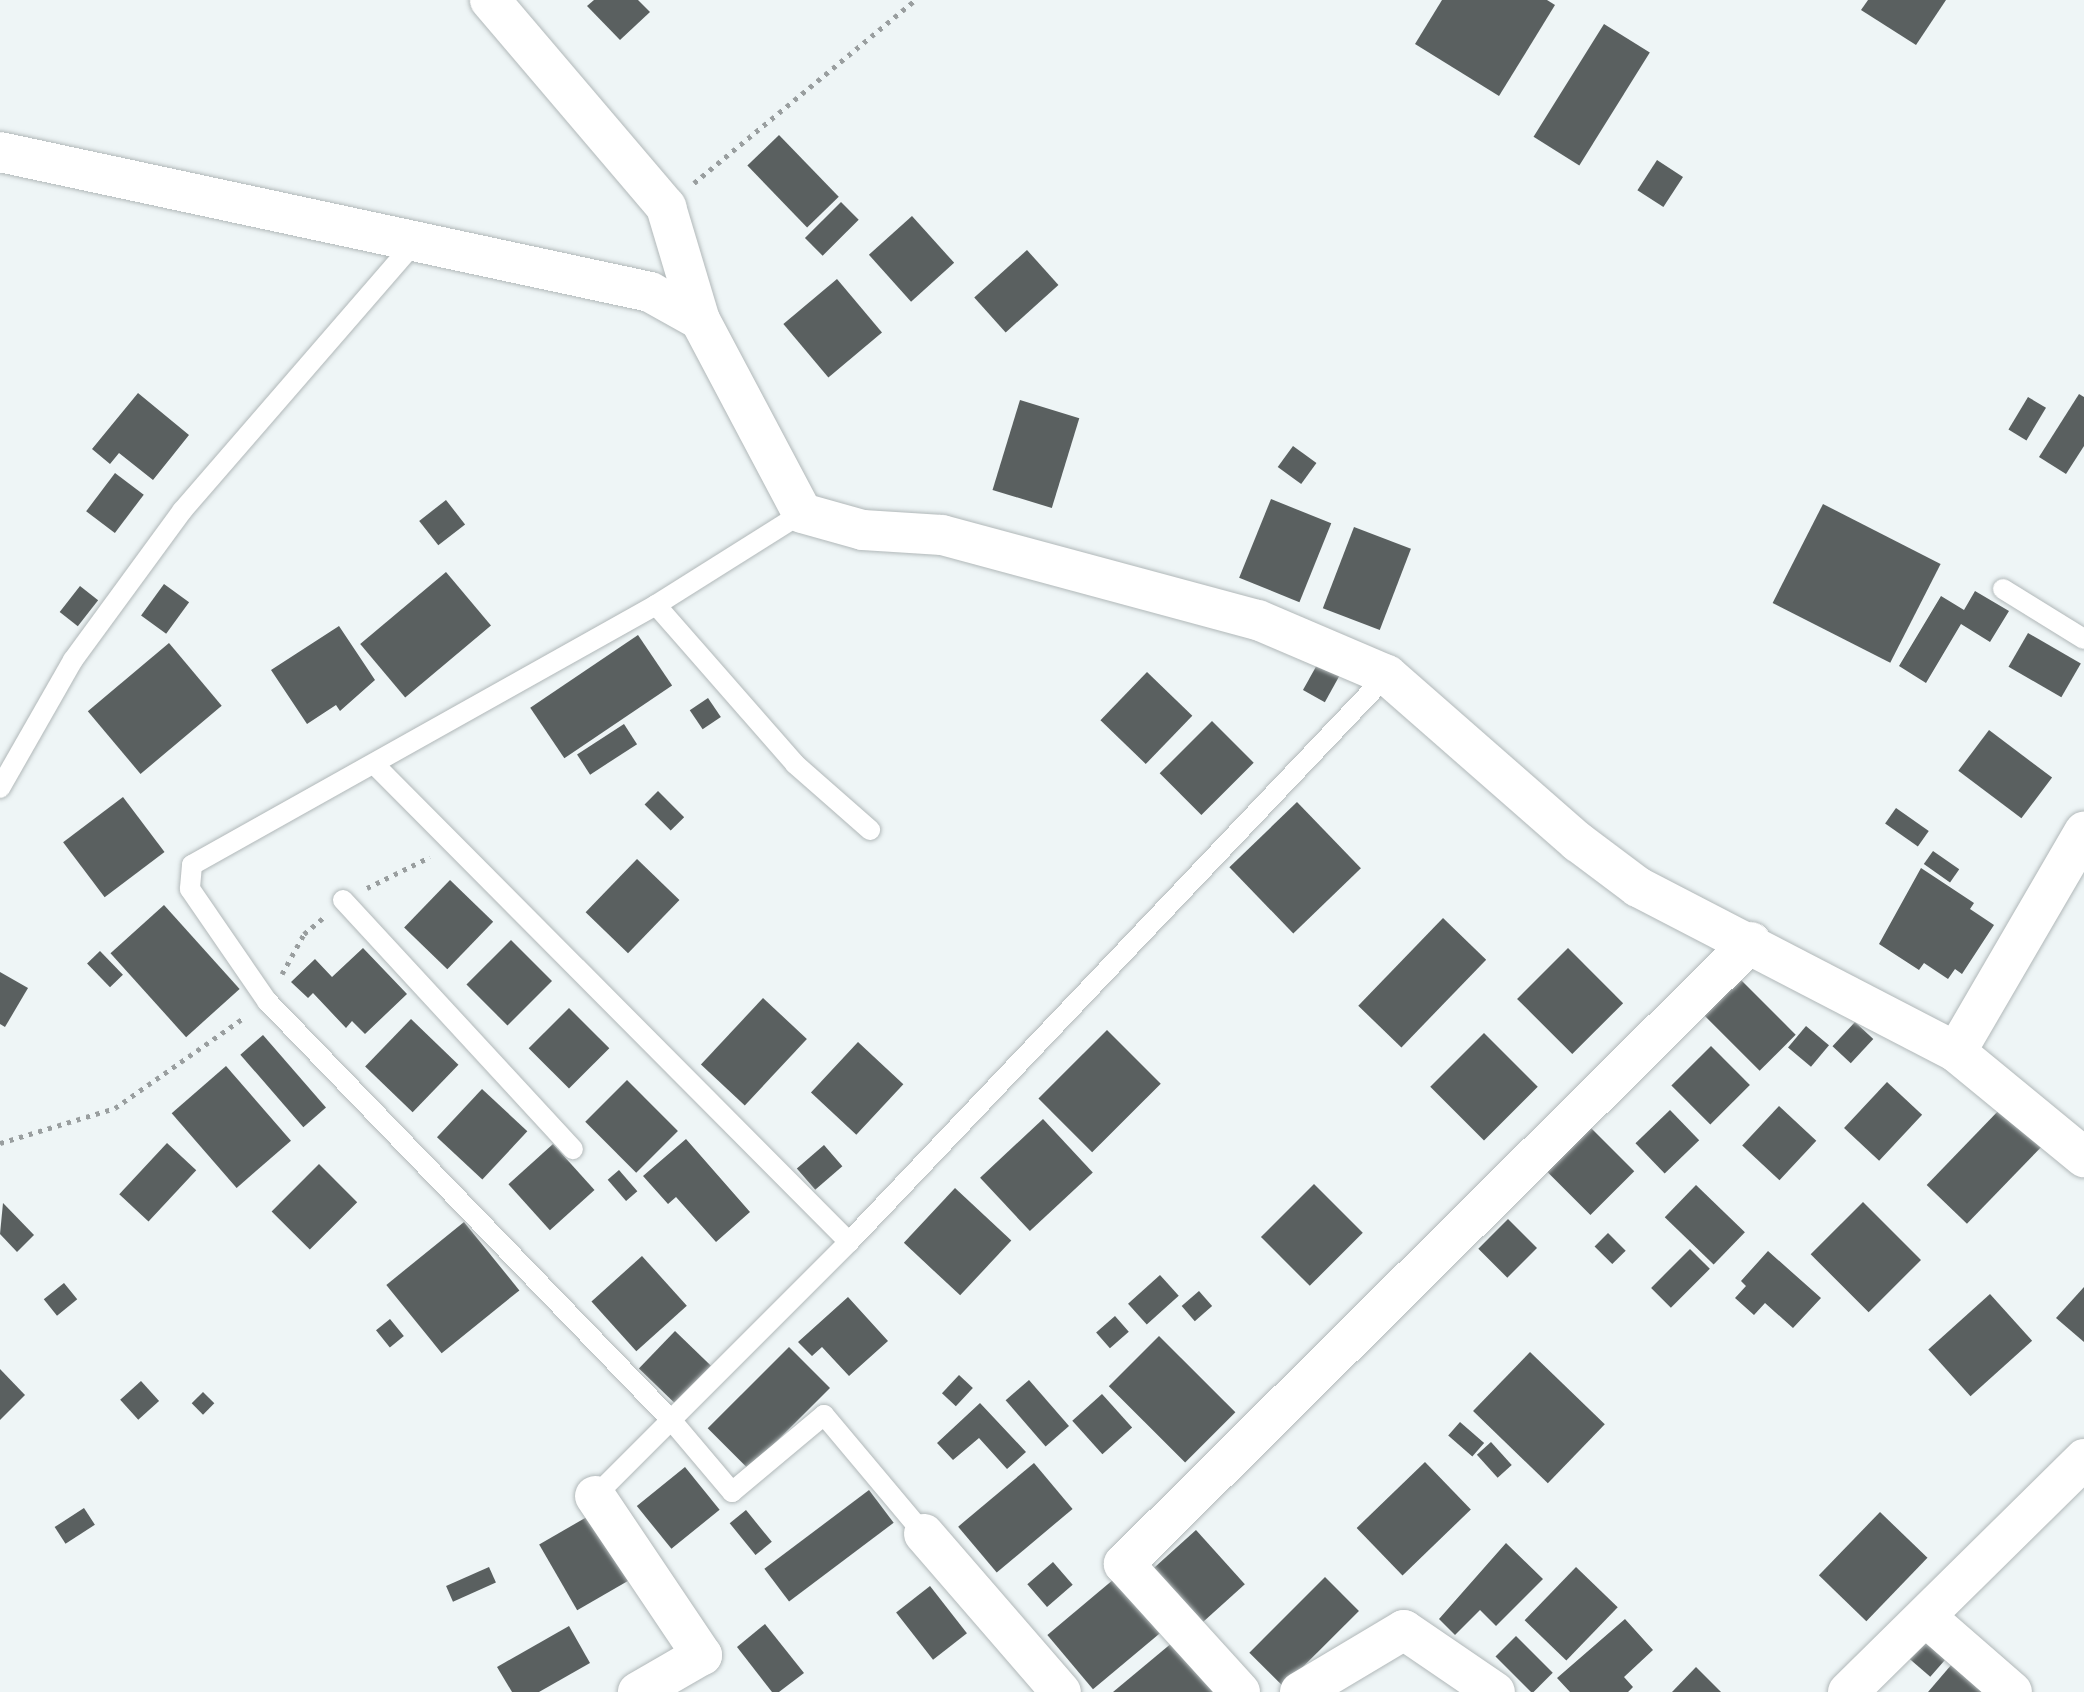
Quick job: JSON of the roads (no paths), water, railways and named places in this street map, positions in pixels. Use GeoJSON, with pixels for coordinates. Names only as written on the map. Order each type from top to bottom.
{"type":"FeatureCollection","features":[{"type":"Feature","properties":{"kind":"street"},"geometry":{"type":"LineString","coordinates":[[490,0],[666,207],[700,320],[802,513],[863,530],[942,535],[1258,620],[1387,675],[1578,842],[1638,887],[1751,942],[1956,1052],[2084,1157]]}},
{"type":"Feature","properties":{"kind":"street"},"geometry":{"type":"LineString","coordinates":[[0,152],[650,292],[700,320]]}},
{"type":"Feature","properties":{"kind":"street"},"geometry":{"type":"LineString","coordinates":[[1956,1052],[2084,832]]}},
{"type":"Feature","properties":{"kind":"street"},"geometry":{"type":"LineString","coordinates":[[1240,1692],[1124,1564],[1751,942]]}},
{"type":"Feature","properties":{"kind":"street"},"geometry":{"type":"LineString","coordinates":[[1848,1692],[2084,1459]]}},
{"type":"Feature","properties":{"kind":"street"},"geometry":{"type":"LineString","coordinates":[[595,1496],[702,1655],[638,1692]]}},
{"type":"Feature","properties":{"kind":"street"},"geometry":{"type":"LineString","coordinates":[[924,1534],[1061,1692]]}},
{"type":"Feature","properties":{"kind":"street"},"geometry":{"type":"LineString","coordinates":[[1926,1617],[2012,1692]]}},
{"type":"Feature","properties":{"kind":"street"},"geometry":{"type":"LineString","coordinates":[[1300,1692],[1404,1630],[1495,1692]]}},
{"type":"Feature","properties":{"kind":"lane"},"geometry":{"type":"LineString","coordinates":[[0,788],[73,660],[182,511],[415,242]]}},
{"type":"Feature","properties":{"kind":"lane"},"geometry":{"type":"LineString","coordinates":[[802,513],[656,605],[192,865],[190,889],[267,1001],[672,1421],[732,1492],[824,1415],[924,1534]]}},
{"type":"Feature","properties":{"kind":"lane"},"geometry":{"type":"LineString","coordinates":[[2003,589],[2084,639]]}},
{"type":"Feature","properties":{"kind":"lane"},"geometry":{"type":"LineString","coordinates":[[656,605],[795,764],[870,830]]}},
{"type":"Feature","properties":{"kind":"lane"},"geometry":{"type":"LineString","coordinates":[[595,1496],[849,1242],[1387,675]]}},
{"type":"Feature","properties":{"kind":"lane"},"geometry":{"type":"LineString","coordinates":[[374,764],[450,846],[849,1242]]}},
{"type":"Feature","properties":{"kind":"lane"},"geometry":{"type":"LineString","coordinates":[[343,900],[573,1149]]}}]}
